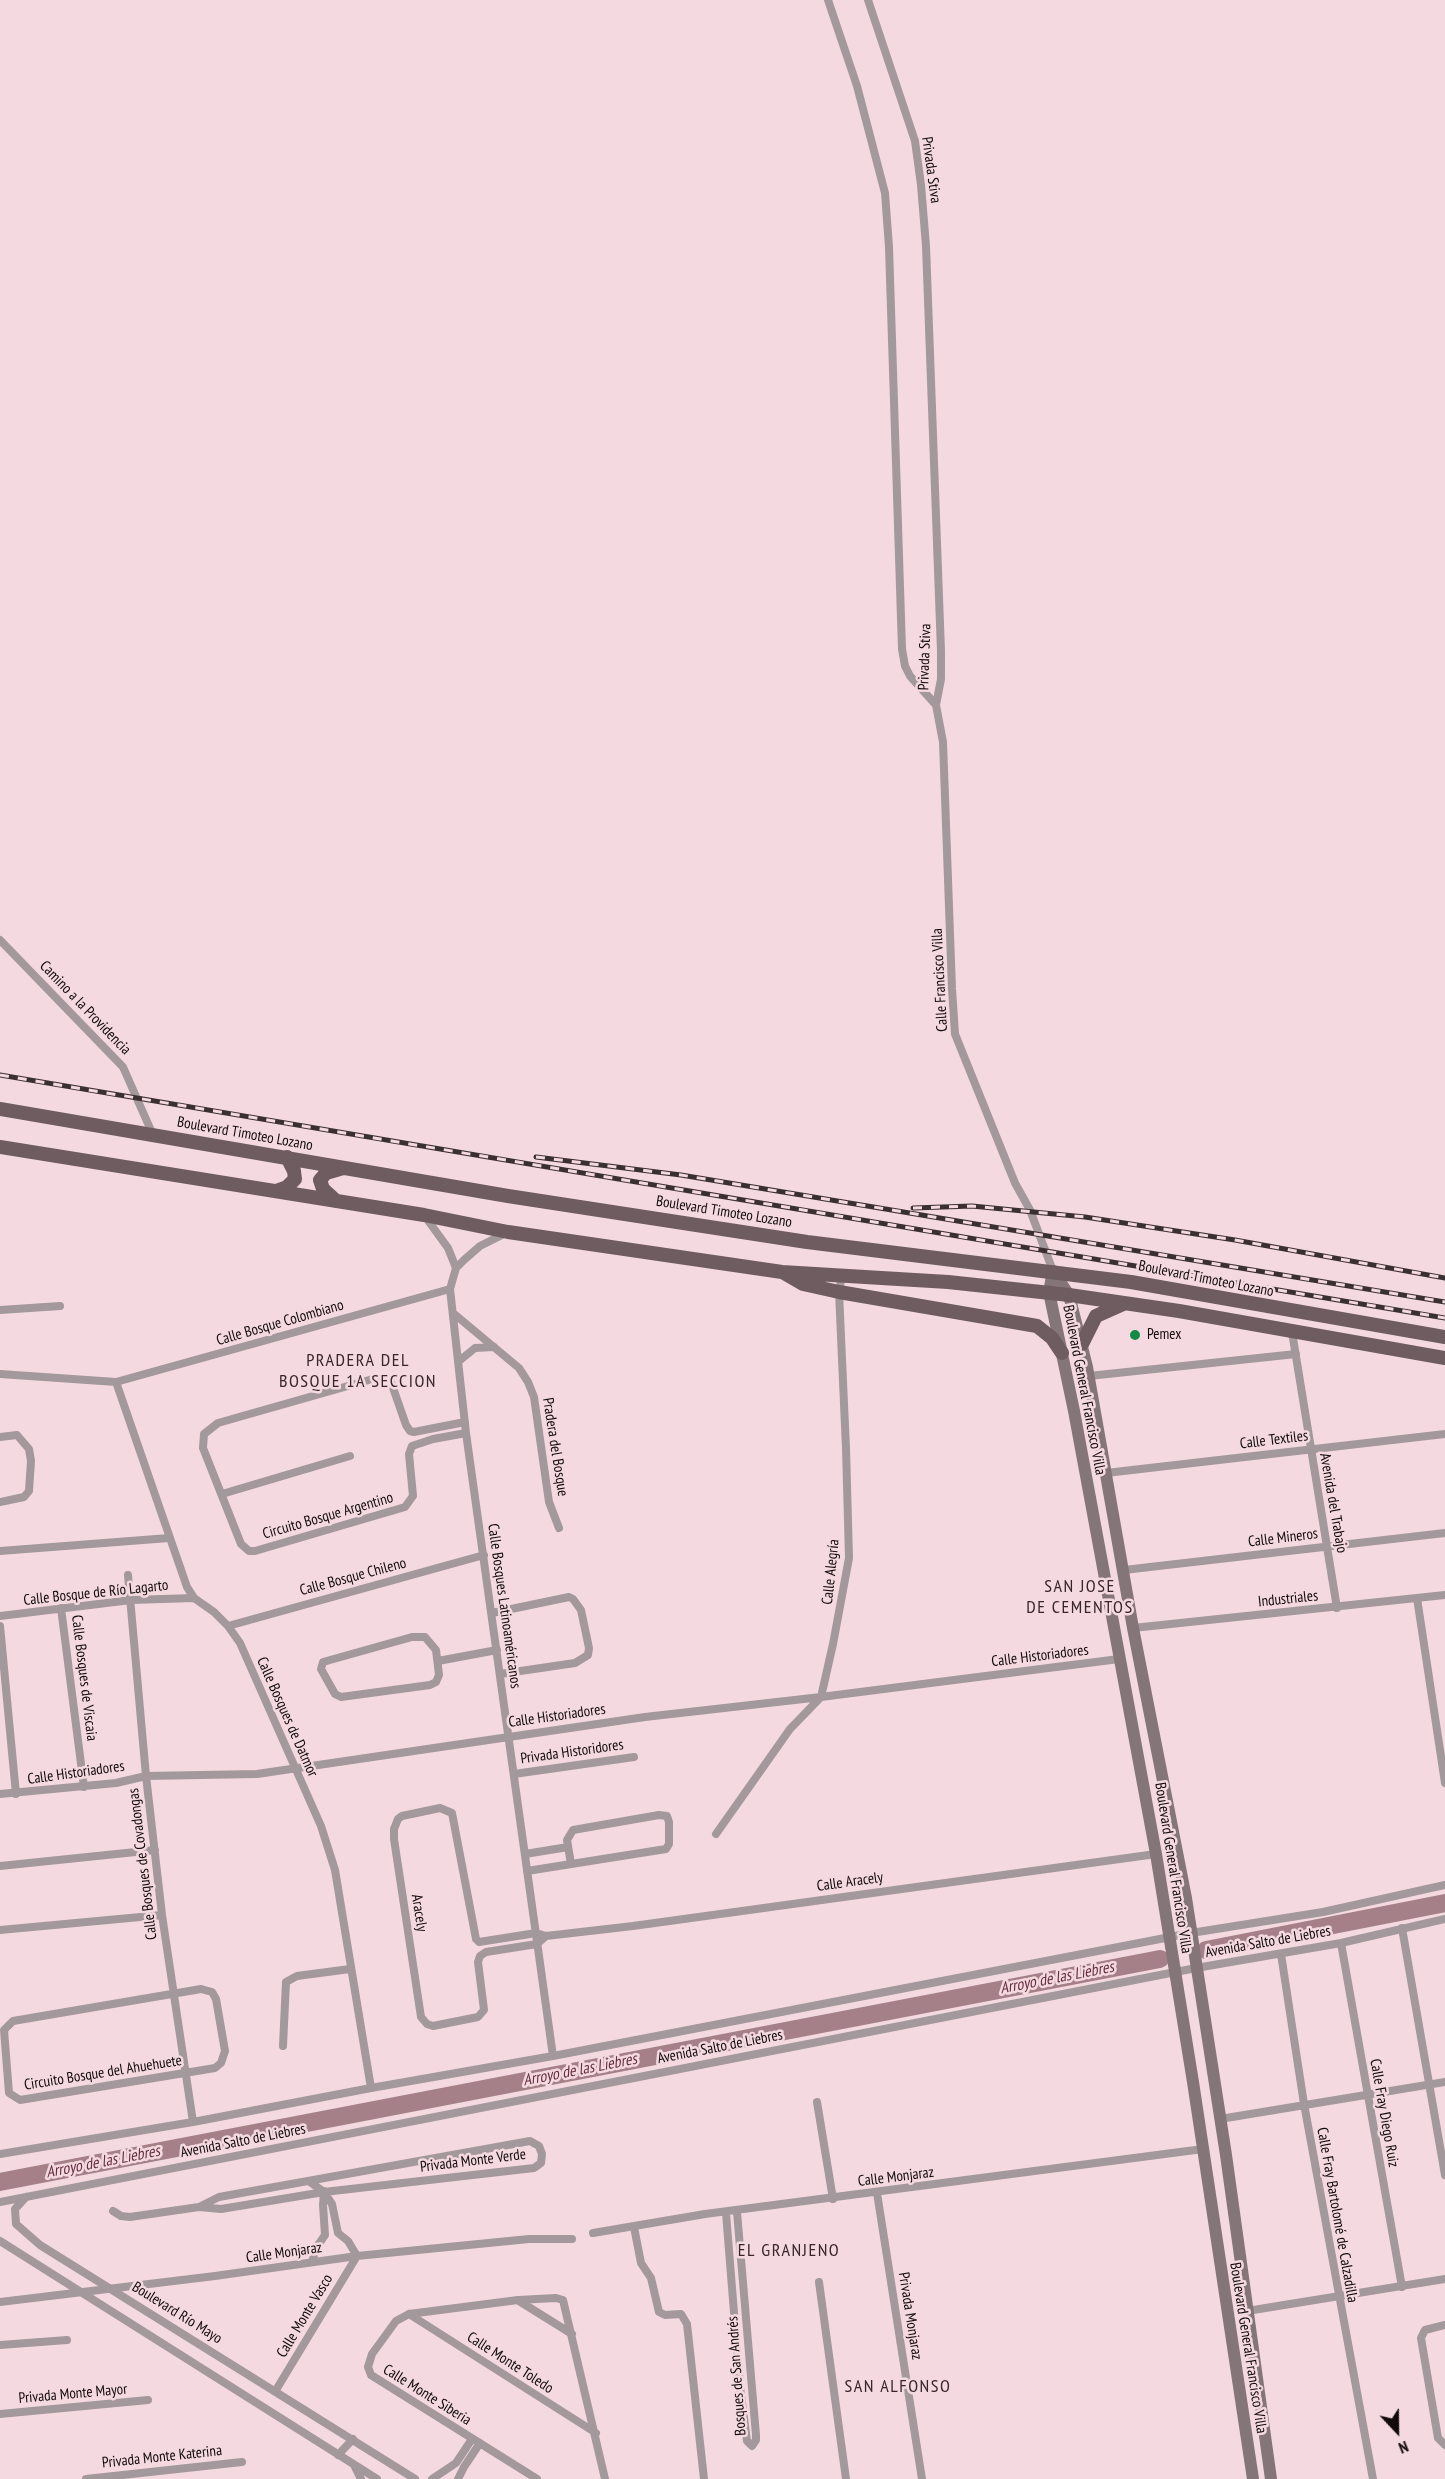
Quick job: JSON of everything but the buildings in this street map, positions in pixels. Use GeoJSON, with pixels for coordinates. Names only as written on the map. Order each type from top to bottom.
{"type":"FeatureCollection","features":[{"type":"Feature","properties":{"kind":"main road","name":"Boulevard Timoteo Lozano"},"geometry":{"type":"LineString","coordinates":[[0,1109],[508,1196],[807,1242],[1131,1282],[1445,1337]]}},
{"type":"Feature","properties":{"kind":"main road"},"geometry":{"type":"LineString","coordinates":[[0,1147],[424,1215],[508,1232],[782,1272],[948,1282],[1048,1292],[1445,1358]]}},
{"type":"Feature","properties":{"kind":"main road"},"geometry":{"type":"LineString","coordinates":[[276,1191],[295,1179],[287,1157]]}},
{"type":"Feature","properties":{"kind":"main road"},"geometry":{"type":"LineString","coordinates":[[336,1202],[323,1189],[320,1180],[326,1173],[345,1167]]}},
{"type":"Feature","properties":{"kind":"main road","name":"Boulevard General Francisco Villa"},"geometry":{"type":"LineString","coordinates":[[1053,1271],[1048,1292],[1062,1353],[1156,1854],[1253,2479]]}},
{"type":"Feature","properties":{"kind":"main road","name":"Boulevard General Francisco Villa"},"geometry":{"type":"LineString","coordinates":[[1053,1271],[1069,1295],[1089,1376],[1133,1628],[1174,1829],[1220,2119],[1271,2479]]}},
{"type":"Feature","properties":{"kind":"main road"},"geometry":{"type":"LineString","coordinates":[[782,1272],[803,1284],[839,1292],[1037,1326],[1052,1338],[1062,1353]]}},
{"type":"Feature","properties":{"kind":"main road"},"geometry":{"type":"LineString","coordinates":[[1082,1344],[1096,1316],[1123,1304]]}},
{"type":"Feature","properties":{"kind":"street","name":"Privada Stiva"},"geometry":{"type":"LineString","coordinates":[[828,0],[857,86],[885,193],[902,649],[905,666],[910,676],[936,705]]}},
{"type":"Feature","properties":{"kind":"street","name":"Privada Stiva"},"geometry":{"type":"LineString","coordinates":[[868,0],[915,141],[921,185],[927,266],[941,651],[936,705]]}},
{"type":"Feature","properties":{"kind":"street","name":"Calle Francisco Villa"},"geometry":{"type":"LineString","coordinates":[[936,705],[943,742],[955,1034],[1015,1182],[1030,1210],[1053,1271]]}},
{"type":"Feature","properties":{"kind":"street","name":"Camino a la Providencia"},"geometry":{"type":"LineString","coordinates":[[0,940],[123,1067],[153,1135]]}},
{"type":"Feature","properties":{"kind":"street"},"geometry":{"type":"LineString","coordinates":[[424,1215],[448,1248],[456,1268],[480,1246],[508,1232]]}},
{"type":"Feature","properties":{"kind":"street","name":"Calle Bosques Latinoaméricanos"},"geometry":{"type":"LineString","coordinates":[[456,1268],[450,1289],[466,1433],[553,2056]]}},
{"type":"Feature","properties":{"kind":"street","name":"Calle Alegría"},"geometry":{"type":"LineString","coordinates":[[821,1697],[846,1586],[849,1558],[839,1292],[842,1275]]}},
{"type":"Feature","properties":{"kind":"street","name":"Calle Bosque Colombiano"},"geometry":{"type":"LineString","coordinates":[[0,1374],[117,1382],[450,1289]]}},
{"type":"Feature","properties":{"kind":"street"},"geometry":{"type":"LineString","coordinates":[[0,1310],[60,1306]]}},
{"type":"Feature","properties":{"kind":"street","name":"Pradera del Bosque"},"geometry":{"type":"LineString","coordinates":[[453,1313],[519,1368],[528,1382],[534,1397],[549,1502],[559,1528]]}},
{"type":"Feature","properties":{"kind":"street","name":"Avenida del Trabajo"},"geometry":{"type":"LineString","coordinates":[[1292,1332],[1337,1608]]}},
{"type":"Feature","properties":{"kind":"street"},"geometry":{"type":"LineString","coordinates":[[459,1361],[475,1348],[495,1347]]}},
{"type":"Feature","properties":{"kind":"street"},"geometry":{"type":"LineString","coordinates":[[1089,1376],[1296,1354]]}},
{"type":"Feature","properties":{"kind":"street","name":"Circuito Bosque Argentino"},"geometry":{"type":"LineString","coordinates":[[465,1422],[410,1431],[393,1386],[388,1379],[383,1378],[366,1380],[218,1423],[204,1434],[203,1448],[241,1544],[249,1551],[255,1551],[405,1507],[413,1496],[409,1454],[412,1446],[433,1439],[466,1433]]}},
{"type":"Feature","properties":{"kind":"street","name":"Calle Bosques de Datmor"},"geometry":{"type":"LineString","coordinates":[[117,1382],[187,1587],[194,1598],[214,1612],[228,1626],[247,1659],[321,1826],[333,1862],[372,2088]]}},
{"type":"Feature","properties":{"kind":"street","name":"Calle Textiles"},"geometry":{"type":"LineString","coordinates":[[1106,1473],[1445,1434]]}},
{"type":"Feature","properties":{"kind":"street"},"geometry":{"type":"LineString","coordinates":[[0,1437],[17,1435],[24,1442],[28,1449],[31,1469],[30,1485],[24,1497],[0,1502]]}},
{"type":"Feature","properties":{"kind":"street"},"geometry":{"type":"LineString","coordinates":[[222,1494],[350,1456]]}},
{"type":"Feature","properties":{"kind":"street","name":"Calle Mineros"},"geometry":{"type":"LineString","coordinates":[[1124,1570],[1445,1533]]}},
{"type":"Feature","properties":{"kind":"street"},"geometry":{"type":"LineString","coordinates":[[0,1551],[169,1538]]}},
{"type":"Feature","properties":{"kind":"street","name":"Calle Bosque Chileno"},"geometry":{"type":"LineString","coordinates":[[228,1626],[484,1555]]}},
{"type":"Feature","properties":{"kind":"street","name":"Calle Bosques de Covadongas"},"geometry":{"type":"LineString","coordinates":[[128,1575],[146,1776],[162,1915],[193,2122]]}},
{"type":"Feature","properties":{"kind":"street","name":"Industriales"},"geometry":{"type":"LineString","coordinates":[[1133,1628],[1445,1595]]}},
{"type":"Feature","properties":{"kind":"street"},"geometry":{"type":"LineString","coordinates":[[492,1613],[569,1597],[582,1611],[589,1648],[583,1659],[575,1663],[500,1674]]}},
{"type":"Feature","properties":{"kind":"street","name":"Calle Bosque de Río Lagarto"},"geometry":{"type":"LineString","coordinates":[[0,1616],[130,1600],[194,1598]]}},
{"type":"Feature","properties":{"kind":"street"},"geometry":{"type":"LineString","coordinates":[[1417,1598],[1445,1783]]}},
{"type":"Feature","properties":{"kind":"street","name":"Calle Bosques de Viscaia"},"geometry":{"type":"LineString","coordinates":[[62,1608],[84,1787]]}},
{"type":"Feature","properties":{"kind":"street"},"geometry":{"type":"LineString","coordinates":[[0,1626],[16,1794]]}},
{"type":"Feature","properties":{"kind":"street"},"geometry":{"type":"LineString","coordinates":[[412,1637],[425,1637],[436,1650],[438,1661],[438,1679],[430,1685],[341,1697],[334,1694],[321,1669],[323,1662],[412,1637]]}},
{"type":"Feature","properties":{"kind":"street"},"geometry":{"type":"LineString","coordinates":[[438,1661],[497,1650]]}},
{"type":"Feature","properties":{"kind":"street","name":"Calle Historiadores"},"geometry":{"type":"LineString","coordinates":[[0,1794],[84,1787],[146,1776],[257,1774],[645,1717],[1119,1659]]}},
{"type":"Feature","properties":{"kind":"street"},"geometry":{"type":"LineString","coordinates":[[716,1834],[790,1729],[821,1697]]}},
{"type":"Feature","properties":{"kind":"street","name":"Privada Historidores"},"geometry":{"type":"LineString","coordinates":[[514,1774],[634,1756]]}},
{"type":"Feature","properties":{"kind":"street","name":"Aracely"},"geometry":{"type":"LineString","coordinates":[[536,1933],[479,1942],[476,1939],[452,1813],[440,1808],[402,1816],[395,1823],[394,1839],[421,2017],[425,2022],[433,2026],[478,2017],[484,2010],[478,1962],[480,1956],[486,1952],[537,1944]]}},
{"type":"Feature","properties":{"kind":"street"},"geometry":{"type":"LineString","coordinates":[[527,1871],[572,1864],[666,1849],[669,1844],[667,1816],[659,1815],[573,1830],[567,1840],[572,1864]]}},
{"type":"Feature","properties":{"kind":"street"},"geometry":{"type":"LineString","coordinates":[[525,1854],[568,1847]]}},
{"type":"Feature","properties":{"kind":"street"},"geometry":{"type":"LineString","coordinates":[[0,1866],[155,1850]]}},
{"type":"Feature","properties":{"kind":"street","name":"Calle Aracely"},"geometry":{"type":"LineString","coordinates":[[536,1933],[546,1936],[1156,1854]]}},
{"type":"Feature","properties":{"kind":"street","name":"Avenida Salto de Liebres"},"geometry":{"type":"LineString","coordinates":[[0,2154],[193,2122],[553,2056],[1323,1912],[1445,1885]]}},
{"type":"Feature","properties":{"kind":"street"},"geometry":{"type":"LineString","coordinates":[[0,1930],[162,1915]]}},
{"type":"Feature","properties":{"kind":"street","name":"Avenida Salto de Liebres"},"geometry":{"type":"LineString","coordinates":[[0,2202],[1196,1964],[1281,1954],[1341,1943],[1445,1918]]}},
{"type":"Feature","properties":{"kind":"street"},"geometry":{"type":"LineString","coordinates":[[1402,1928],[1445,2175]]}},
{"type":"Feature","properties":{"kind":"street"},"geometry":{"type":"LineString","coordinates":[[537,1944],[546,1936]]}},
{"type":"Feature","properties":{"kind":"street","name":"Calle Fray Diego Ruiz"},"geometry":{"type":"LineString","coordinates":[[1341,1943],[1402,2287]]}},
{"type":"Feature","properties":{"kind":"street","name":"Calle Fray Bartolomé de Calzadilla"},"geometry":{"type":"LineString","coordinates":[[1281,1954],[1304,2104],[1373,2479]]}},
{"type":"Feature","properties":{"kind":"street"},"geometry":{"type":"LineString","coordinates":[[283,2046],[286,1982],[297,1976],[350,1969]]}},
{"type":"Feature","properties":{"kind":"street","name":"Circuito Bosque del Ahuehuete"},"geometry":{"type":"LineString","coordinates":[[201,1989],[212,1992],[216,2000],[225,2051],[221,2063],[215,2068],[186,2074],[20,2100],[9,2093],[7,2087],[4,2030],[13,2020],[201,1989]]}},
{"type":"Feature","properties":{"kind":"street"},"geometry":{"type":"LineString","coordinates":[[1220,2119],[1445,2082]]}},
{"type":"Feature","properties":{"kind":"street"},"geometry":{"type":"LineString","coordinates":[[817,2102],[833,2199]]}},
{"type":"Feature","properties":{"kind":"street","name":"Privada Monte Verde"},"geometry":{"type":"LineString","coordinates":[[113,2211],[130,2217],[199,2207],[221,2210],[324,2192],[534,2168],[541,2163],[542,2154],[539,2146],[530,2141],[401,2163],[335,2178],[219,2197],[199,2207]]}},
{"type":"Feature","properties":{"kind":"street","name":"Calle Monjaraz"},"geometry":{"type":"LineString","coordinates":[[593,2234],[705,2214],[737,2212],[1203,2149]]}},
{"type":"Feature","properties":{"kind":"street"},"geometry":{"type":"LineString","coordinates":[[325,2235],[324,2192],[335,2178]]}},
{"type":"Feature","properties":{"kind":"street"},"geometry":{"type":"LineString","coordinates":[[310,2182],[324,2192],[332,2204],[338,2233]]}},
{"type":"Feature","properties":{"kind":"street","name":"Privada Monjaraz"},"geometry":{"type":"LineString","coordinates":[[877,2193],[922,2479]]}},
{"type":"Feature","properties":{"kind":"street","name":"Boulevard Río Mayo"},"geometry":{"type":"LineString","coordinates":[[26,2197],[15,2209],[16,2224],[40,2244],[415,2479]]}},
{"type":"Feature","properties":{"kind":"street","name":"Bosques de San Andrés"},"geometry":{"type":"LineString","coordinates":[[726,2213],[742,2401],[747,2441],[750,2446],[756,2440],[737,2212]]}},
{"type":"Feature","properties":{"kind":"street"},"geometry":{"type":"LineString","coordinates":[[634,2227],[641,2263],[651,2278],[659,2312],[665,2315],[681,2314],[687,2324],[704,2479]]}},
{"type":"Feature","properties":{"kind":"street"},"geometry":{"type":"LineString","coordinates":[[312,2262],[316,2248],[325,2235],[331,2232],[338,2233],[352,2246],[357,2256]]}},
{"type":"Feature","properties":{"kind":"street","name":"Calle Monjaraz"},"geometry":{"type":"LineString","coordinates":[[0,2302],[357,2256],[529,2239],[572,2239]]}},
{"type":"Feature","properties":{"kind":"street"},"geometry":{"type":"LineString","coordinates":[[0,2241],[377,2479]]}},
{"type":"Feature","properties":{"kind":"street","name":"Calle Monte Vasco"},"geometry":{"type":"LineString","coordinates":[[276,2390],[357,2256]]}},
{"type":"Feature","properties":{"kind":"street"},"geometry":{"type":"LineString","coordinates":[[1246,2311],[1445,2279]]}},
{"type":"Feature","properties":{"kind":"street"},"geometry":{"type":"LineString","coordinates":[[819,2282],[846,2479]]}},
{"type":"Feature","properties":{"kind":"street"},"geometry":{"type":"LineString","coordinates":[[409,2314],[518,2300],[556,2298],[563,2300],[605,2479]]}},
{"type":"Feature","properties":{"kind":"street"},"geometry":{"type":"LineString","coordinates":[[518,2300],[572,2334]]}},
{"type":"Feature","properties":{"kind":"street","name":"Calle Monte Toledo"},"geometry":{"type":"LineString","coordinates":[[409,2314],[596,2433]]}},
{"type":"Feature","properties":{"kind":"street","name":"Calle Monte Siberia"},"geometry":{"type":"LineString","coordinates":[[409,2314],[390,2327],[372,2354],[368,2367],[371,2375],[537,2479]]}},
{"type":"Feature","properties":{"kind":"street"},"geometry":{"type":"LineString","coordinates":[[1445,2325],[1425,2330],[1421,2338],[1438,2438],[1445,2445]]}},
{"type":"Feature","properties":{"kind":"street"},"geometry":{"type":"LineString","coordinates":[[0,2345],[68,2340]]}},
{"type":"Feature","properties":{"kind":"street","name":"Privada Monte Mayor"},"geometry":{"type":"LineString","coordinates":[[0,2414],[148,2400]]}},
{"type":"Feature","properties":{"kind":"street"},"geometry":{"type":"LineString","coordinates":[[742,2401],[753,2400]]}},
{"type":"Feature","properties":{"kind":"street"},"geometry":{"type":"LineString","coordinates":[[338,2455],[353,2439]]}},
{"type":"Feature","properties":{"kind":"street"},"geometry":{"type":"LineString","coordinates":[[432,2479],[456,2463],[476,2441]]}},
{"type":"Feature","properties":{"kind":"street"},"geometry":{"type":"LineString","coordinates":[[458,2479],[476,2441]]}},
{"type":"Feature","properties":{"kind":"street","name":"Privada Monte Katerina"},"geometry":{"type":"LineString","coordinates":[[86,2479],[242,2462]]}},
{"type":"Feature","properties":{"kind":"street"},"geometry":{"type":"LineString","coordinates":[[354,2465],[361,2479]]}},
{"type":"Feature","properties":{"kind":"waterway","name":"Arroyo de las Liebres"},"geometry":{"type":"LineString","coordinates":[[1206,1950],[1445,1903]]}},
{"type":"Feature","properties":{"kind":"waterway","name":"Arroyo de las Liebres"},"geometry":{"type":"LineString","coordinates":[[0,2182],[1160,1959]]}},
{"type":"Feature","properties":{"kind":"railway"},"geometry":{"type":"LineString","coordinates":[[0,1075],[1445,1318]]}},
{"type":"Feature","properties":{"kind":"railway"},"geometry":{"type":"LineString","coordinates":[[536,1157],[681,1175],[1445,1302]]}},
{"type":"Feature","properties":{"kind":"railway"},"geometry":{"type":"LineString","coordinates":[[913,1208],[972,1206],[1085,1217],[1235,1240],[1445,1278]]}},
{"type":"Feature","properties":{"kind":"place","name":"Pemex"},"geometry":{"type":"Point","coordinates":[1135,1335]}},
{"type":"Feature","properties":{"kind":"district","name":"PRADERA DEL BOSQUE 1A SECCION"},"geometry":{"type":"Point","coordinates":[358,1371]}},
{"type":"Feature","properties":{"kind":"district","name":"SAN JOSE DE CEMENTOS"},"geometry":{"type":"Point","coordinates":[1080,1597]}},
{"type":"Feature","properties":{"kind":"district","name":"EL GRANJENO"},"geometry":{"type":"Point","coordinates":[789,2251]}},
{"type":"Feature","properties":{"kind":"district","name":"SAN ALFONSO"},"geometry":{"type":"Point","coordinates":[898,2387]}}]}
